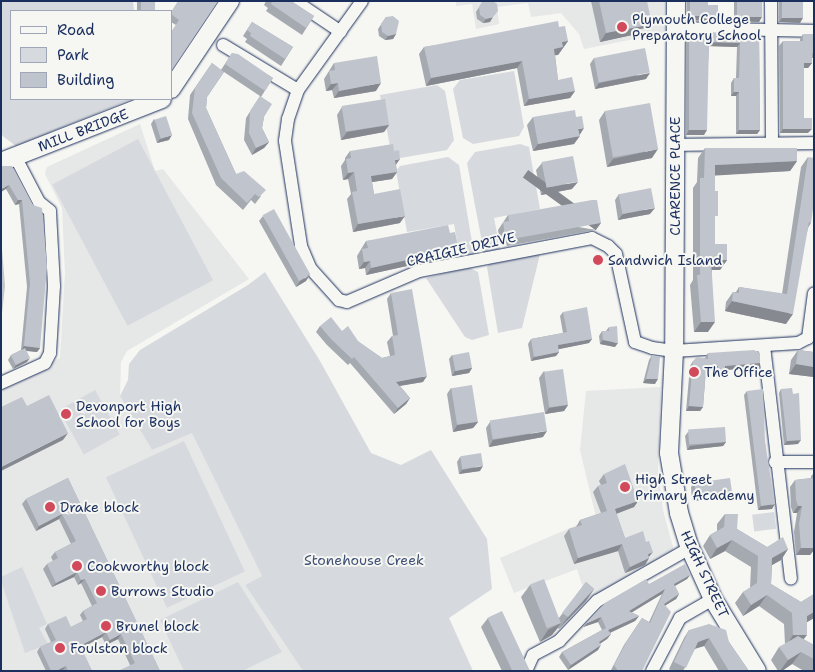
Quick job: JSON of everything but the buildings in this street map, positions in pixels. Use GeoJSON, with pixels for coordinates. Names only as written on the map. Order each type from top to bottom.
{"type":"FeatureCollection","features":[{"type":"Feature","properties":{"kind":"street"},"geometry":{"type":"LineString","coordinates":[[172,88],[230,1]]}},
{"type":"Feature","properties":{"kind":"street"},"geometry":{"type":"LineString","coordinates":[[295,1],[341,32]]}},
{"type":"Feature","properties":{"kind":"street","name":"CRAIGIE DRIVE"},"geometry":{"type":"LineString","coordinates":[[362,1],[298,90],[288,119],[285,141],[295,218],[301,246],[312,269],[339,300],[347,302],[419,271],[592,238],[608,246],[616,254],[635,342],[674,351]]}},
{"type":"Feature","properties":{"kind":"street","name":"CLARENCE PLACE"},"geometry":{"type":"LineString","coordinates":[[674,351],[676,1]]}},
{"type":"Feature","properties":{"kind":"street"},"geometry":{"type":"LineString","coordinates":[[771,4],[772,142]]}},
{"type":"Feature","properties":{"kind":"street"},"geometry":{"type":"LineString","coordinates":[[676,28],[814,31]]}},
{"type":"Feature","properties":{"kind":"street"},"geometry":{"type":"LineString","coordinates":[[223,45],[298,90]]}},
{"type":"Feature","properties":{"kind":"street","name":"MILL BRIDGE"},"geometry":{"type":"LineString","coordinates":[[6,157],[157,102]]}},
{"type":"Feature","properties":{"kind":"street"},"geometry":{"type":"LineString","coordinates":[[675,145],[772,142],[814,143]]}},
{"type":"Feature","properties":{"kind":"street"},"geometry":{"type":"LineString","coordinates":[[1,383],[45,363],[50,353],[54,286],[50,211],[39,202],[6,157]]}},
{"type":"Feature","properties":{"kind":"street"},"geometry":{"type":"LineString","coordinates":[[674,351],[798,343],[808,338],[814,293]]}},
{"type":"Feature","properties":{"kind":"street"},"geometry":{"type":"LineString","coordinates":[[764,346],[775,462],[791,578]]}},
{"type":"Feature","properties":{"kind":"street","name":"HIGH STREET"},"geometry":{"type":"LineString","coordinates":[[674,351],[669,453],[679,513],[690,548],[713,599],[757,671]]}},
{"type":"Feature","properties":{"kind":"street"},"geometry":{"type":"LineString","coordinates":[[775,462],[814,462]]}},
{"type":"Feature","properties":{"kind":"street"},"geometry":{"type":"LineString","coordinates":[[526,671],[532,655],[560,641],[597,601],[690,548]]}},
{"type":"Feature","properties":{"kind":"street"},"geometry":{"type":"LineString","coordinates":[[652,671],[680,618],[713,599]]}},
{"type":"Feature","properties":{"kind":"shaded area","name":"Plymouth College Preparatory School"},"geometry":{"type":"Polygon","coordinates":[[[456,1],[669,1],[669,32],[584,49],[579,34],[561,13],[531,17],[528,3],[497,7],[499,24],[476,29],[472,4],[456,6],[456,1]]]}},
{"type":"Feature","properties":{"kind":"shaded area","name":"Devonport High School for Boys"},"geometry":{"type":"Polygon","coordinates":[[[140,124],[155,171],[163,169],[249,279],[127,351],[121,362],[120,396],[152,450],[192,432],[262,576],[245,585],[303,671],[1,671],[1,388],[60,358],[65,273],[62,208],[45,174],[47,167],[140,124]]]}},
{"type":"Feature","properties":{"kind":"shaded area","name":"High Street Primary Academy"},"geometry":{"type":"Polygon","coordinates":[[[661,387],[658,469],[663,510],[674,551],[587,600],[577,569],[514,593],[500,558],[596,517],[580,450],[586,391],[661,387]]]}},
{"type":"Feature","properties":{"kind":"green space"},"geometry":{"type":"Polygon","coordinates":[[[1,1],[133,1],[134,10],[10,10],[10,100],[130,100],[16,146],[1,134],[1,1]]]}},
{"type":"Feature","properties":{"kind":"green space"},"geometry":{"type":"Polygon","coordinates":[[[514,71],[524,127],[519,136],[473,144],[463,138],[453,89],[460,80],[514,71]]]}},
{"type":"Feature","properties":{"kind":"green space"},"geometry":{"type":"Polygon","coordinates":[[[437,85],[445,91],[454,140],[447,150],[400,158],[391,151],[380,95],[437,85]]]}},
{"type":"Feature","properties":{"kind":"green space"},"geometry":{"type":"Polygon","coordinates":[[[138,139],[213,280],[127,326],[52,185],[138,139]]]}},
{"type":"Feature","properties":{"kind":"green space"},"geometry":{"type":"Polygon","coordinates":[[[520,144],[529,147],[540,209],[494,218],[500,249],[484,253],[467,163],[475,152],[520,144]]]}},
{"type":"Feature","properties":{"kind":"green space"},"geometry":{"type":"Polygon","coordinates":[[[448,157],[459,165],[474,254],[460,257],[454,224],[407,232],[396,171],[400,166],[448,157]]]}},
{"type":"Feature","properties":{"kind":"green space"},"geometry":{"type":"Polygon","coordinates":[[[540,254],[522,328],[498,333],[487,267],[491,262],[540,254]]]}},
{"type":"Feature","properties":{"kind":"green space"},"geometry":{"type":"Polygon","coordinates":[[[468,267],[478,272],[489,335],[472,340],[465,337],[426,278],[468,267]]]}},
{"type":"Feature","properties":{"kind":"green space","name":"Stonehouse Creek"},"geometry":{"type":"Polygon","coordinates":[[[265,272],[320,361],[371,453],[401,465],[431,450],[487,539],[492,589],[449,618],[473,671],[303,671],[245,585],[262,576],[192,433],[152,450],[120,396],[128,380],[129,364],[140,350],[248,285],[265,272]]]}},
{"type":"Feature","properties":{"kind":"green space"},"geometry":{"type":"Polygon","coordinates":[[[95,390],[120,435],[84,454],[59,410],[95,390]]]}},
{"type":"Feature","properties":{"kind":"green space"},"geometry":{"type":"Polygon","coordinates":[[[184,441],[245,572],[167,608],[106,477],[184,441]]]}},
{"type":"Feature","properties":{"kind":"green space"},"geometry":{"type":"Polygon","coordinates":[[[774,512],[776,529],[754,532],[752,515],[774,512]]]}},
{"type":"Feature","properties":{"kind":"green space"},"geometry":{"type":"Polygon","coordinates":[[[22,567],[47,624],[39,628],[48,644],[25,653],[1,581],[1,577],[22,567]]]}},
{"type":"Feature","properties":{"kind":"green space"},"geometry":{"type":"Polygon","coordinates":[[[238,582],[282,652],[242,671],[184,671],[160,620],[238,582]]]}},
{"type":"Feature","properties":{"kind":"place","name":"Plymouth College Preparatory School"},"geometry":{"type":"Point","coordinates":[622,27]}},
{"type":"Feature","properties":{"kind":"place","name":"Sandwich Island"},"geometry":{"type":"Point","coordinates":[598,260]}},
{"type":"Feature","properties":{"kind":"place","name":"The Office"},"geometry":{"type":"Point","coordinates":[694,372]}},
{"type":"Feature","properties":{"kind":"place","name":"Devonport High School for Boys"},"geometry":{"type":"Point","coordinates":[66,414]}},
{"type":"Feature","properties":{"kind":"place","name":"High Street Primary Academy"},"geometry":{"type":"Point","coordinates":[625,487]}},
{"type":"Feature","properties":{"kind":"place","name":"Drake block"},"geometry":{"type":"Point","coordinates":[50,507]}},
{"type":"Feature","properties":{"kind":"place","name":"Cookworthy block"},"geometry":{"type":"Point","coordinates":[77,566]}},
{"type":"Feature","properties":{"kind":"place","name":"Burrows Studio"},"geometry":{"type":"Point","coordinates":[101,591]}},
{"type":"Feature","properties":{"kind":"place","name":"Brunel block"},"geometry":{"type":"Point","coordinates":[106,626]}},
{"type":"Feature","properties":{"kind":"place","name":"Foulston block"},"geometry":{"type":"Point","coordinates":[60,648]}}]}
